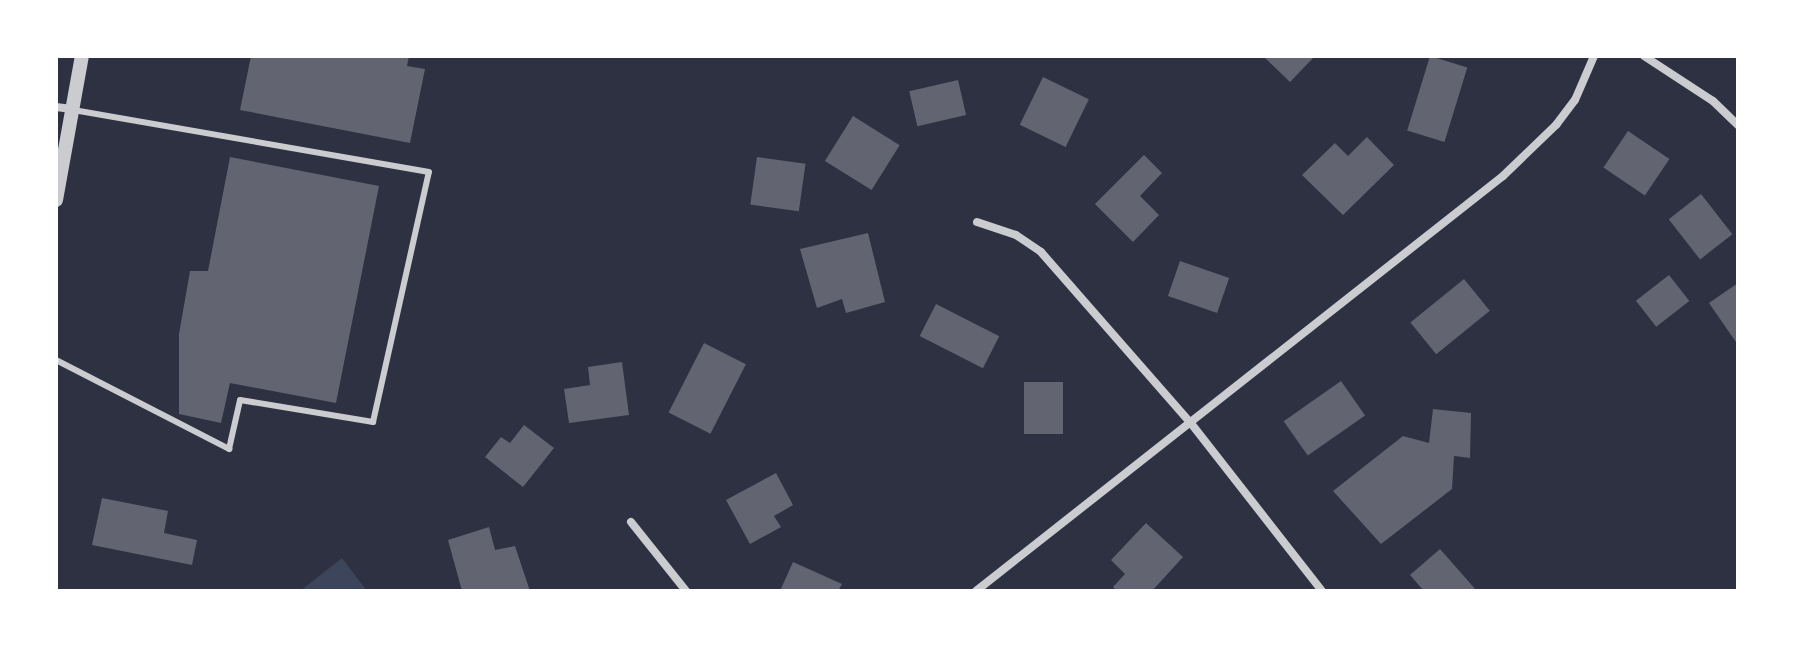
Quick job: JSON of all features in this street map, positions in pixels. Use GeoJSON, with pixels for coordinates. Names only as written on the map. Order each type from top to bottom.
{"type":"FeatureCollection","features":[{"type":"Feature","properties":{"kind":"street"},"geometry":{"type":"LineString","coordinates":[[56,200],[82,56]]}},
{"type":"Feature","properties":{"kind":"street"},"geometry":{"type":"LineString","coordinates":[[976,591],[1503,176],[1556,125],[1575,100],[1594,56]]}},
{"type":"Feature","properties":{"kind":"street"},"geometry":{"type":"LineString","coordinates":[[1644,56],[1713,101],[1738,125]]}},
{"type":"Feature","properties":{"kind":"street"},"geometry":{"type":"LineString","coordinates":[[56,107],[72,109]]}},
{"type":"Feature","properties":{"kind":"street"},"geometry":{"type":"LineString","coordinates":[[977,222],[1016,235],[1041,252],[1190,422],[1322,591]]}},
{"type":"Feature","properties":{"kind":"street"},"geometry":{"type":"LineString","coordinates":[[631,522],[686,591]]}},
{"type":"Feature","properties":{"kind":"lane"},"geometry":{"type":"LineString","coordinates":[[56,360],[229,449],[240,400],[373,422],[429,172],[72,109]]}},
{"type":"Feature","properties":{"kind":"shaded area"},"geometry":{"type":"Polygon","coordinates":[[[342,558],[367,591],[300,591],[342,558]]]}},
{"type":"Feature","properties":{"kind":"building"},"geometry":{"type":"Polygon","coordinates":[[[251,56],[409,56],[407,66],[425,69],[410,143],[240,110],[251,56]]]}},
{"type":"Feature","properties":{"kind":"building"},"geometry":{"type":"Polygon","coordinates":[[[1263,56],[1315,56],[1290,82],[1263,56]]]}},
{"type":"Feature","properties":{"kind":"building"},"geometry":{"type":"Polygon","coordinates":[[[1430,56],[1467,67],[1444,142],[1407,131],[1430,56]]]}},
{"type":"Feature","properties":{"kind":"building"},"geometry":{"type":"Polygon","coordinates":[[[1043,77],[1089,99],[1066,147],[1020,125],[1043,77]]]}},
{"type":"Feature","properties":{"kind":"building"},"geometry":{"type":"Polygon","coordinates":[[[958,80],[966,115],[917,126],[909,91],[958,80]]]}},
{"type":"Feature","properties":{"kind":"building"},"geometry":{"type":"Polygon","coordinates":[[[853,116],[900,145],[872,190],[825,161],[853,116]]]}},
{"type":"Feature","properties":{"kind":"building"},"geometry":{"type":"Polygon","coordinates":[[[1628,131],[1669,159],[1645,195],[1603,167],[1628,131]]]}},
{"type":"Feature","properties":{"kind":"building"},"geometry":{"type":"Polygon","coordinates":[[[1367,137],[1394,165],[1343,215],[1302,175],[1335,143],[1348,156],[1367,137]]]}},
{"type":"Feature","properties":{"kind":"building"},"geometry":{"type":"Polygon","coordinates":[[[1144,155],[1162,173],[1140,196],[1159,215],[1133,242],[1095,204],[1144,155]]]}},
{"type":"Feature","properties":{"kind":"building"},"geometry":{"type":"Polygon","coordinates":[[[230,157],[379,186],[336,403],[230,383],[221,423],[179,414],[179,334],[190,271],[208,271],[230,157]]]}},
{"type":"Feature","properties":{"kind":"building"},"geometry":{"type":"Polygon","coordinates":[[[757,157],[806,164],[799,211],[750,205],[757,157]]]}},
{"type":"Feature","properties":{"kind":"building"},"geometry":{"type":"Polygon","coordinates":[[[1701,194],[1732,234],[1700,259],[1669,219],[1701,194]]]}},
{"type":"Feature","properties":{"kind":"building"},"geometry":{"type":"Polygon","coordinates":[[[868,233],[885,302],[846,313],[842,299],[817,308],[800,249],[868,233]]]}},
{"type":"Feature","properties":{"kind":"building"},"geometry":{"type":"Polygon","coordinates":[[[1180,261],[1229,278],[1217,313],[1168,296],[1180,261]]]}},
{"type":"Feature","properties":{"kind":"building"},"geometry":{"type":"Polygon","coordinates":[[[1669,275],[1689,301],[1656,327],[1636,301],[1669,275]]]}},
{"type":"Feature","properties":{"kind":"building"},"geometry":{"type":"Polygon","coordinates":[[[1464,279],[1490,311],[1436,354],[1410,322],[1464,279]]]}},
{"type":"Feature","properties":{"kind":"building"},"geometry":{"type":"Polygon","coordinates":[[[1738,283],[1738,345],[1709,303],[1738,283]]]}},
{"type":"Feature","properties":{"kind":"building"},"geometry":{"type":"Polygon","coordinates":[[[936,304],[999,336],[983,368],[920,336],[936,304]]]}},
{"type":"Feature","properties":{"kind":"building"},"geometry":{"type":"Polygon","coordinates":[[[704,343],[746,364],[710,434],[669,412],[704,343]]]}},
{"type":"Feature","properties":{"kind":"building"},"geometry":{"type":"Polygon","coordinates":[[[622,362],[629,415],[569,423],[564,389],[590,385],[588,367],[622,362]]]}},
{"type":"Feature","properties":{"kind":"building"},"geometry":{"type":"Polygon","coordinates":[[[1341,381],[1365,415],[1308,456],[1284,421],[1341,381]]]}},
{"type":"Feature","properties":{"kind":"building"},"geometry":{"type":"Polygon","coordinates":[[[1024,382],[1063,382],[1063,434],[1024,434],[1024,382]]]}},
{"type":"Feature","properties":{"kind":"building"},"geometry":{"type":"Polygon","coordinates":[[[1433,409],[1471,413],[1470,458],[1454,456],[1452,489],[1381,544],[1333,491],[1403,436],[1429,443],[1433,409]]]}},
{"type":"Feature","properties":{"kind":"building"},"geometry":{"type":"Polygon","coordinates":[[[524,425],[554,448],[523,487],[485,457],[501,437],[510,443],[524,425]]]}},
{"type":"Feature","properties":{"kind":"building"},"geometry":{"type":"Polygon","coordinates":[[[776,473],[793,505],[774,516],[781,527],[750,544],[726,500],[776,473]]]}},
{"type":"Feature","properties":{"kind":"building"},"geometry":{"type":"Polygon","coordinates":[[[102,498],[168,511],[164,533],[197,540],[192,565],[92,545],[102,498]]]}},
{"type":"Feature","properties":{"kind":"building"},"geometry":{"type":"Polygon","coordinates":[[[1146,523],[1183,557],[1152,591],[1117,591],[1113,587],[1125,574],[1111,560],[1146,523]]]}},
{"type":"Feature","properties":{"kind":"building"},"geometry":{"type":"Polygon","coordinates":[[[489,527],[495,550],[515,546],[530,591],[462,591],[448,540],[489,527]]]}},
{"type":"Feature","properties":{"kind":"building"},"geometry":{"type":"Polygon","coordinates":[[[1440,549],[1477,591],[1424,591],[1410,575],[1440,549]]]}},
{"type":"Feature","properties":{"kind":"building"},"geometry":{"type":"Polygon","coordinates":[[[793,562],[842,584],[838,591],[780,591],[793,562]]]}}]}
